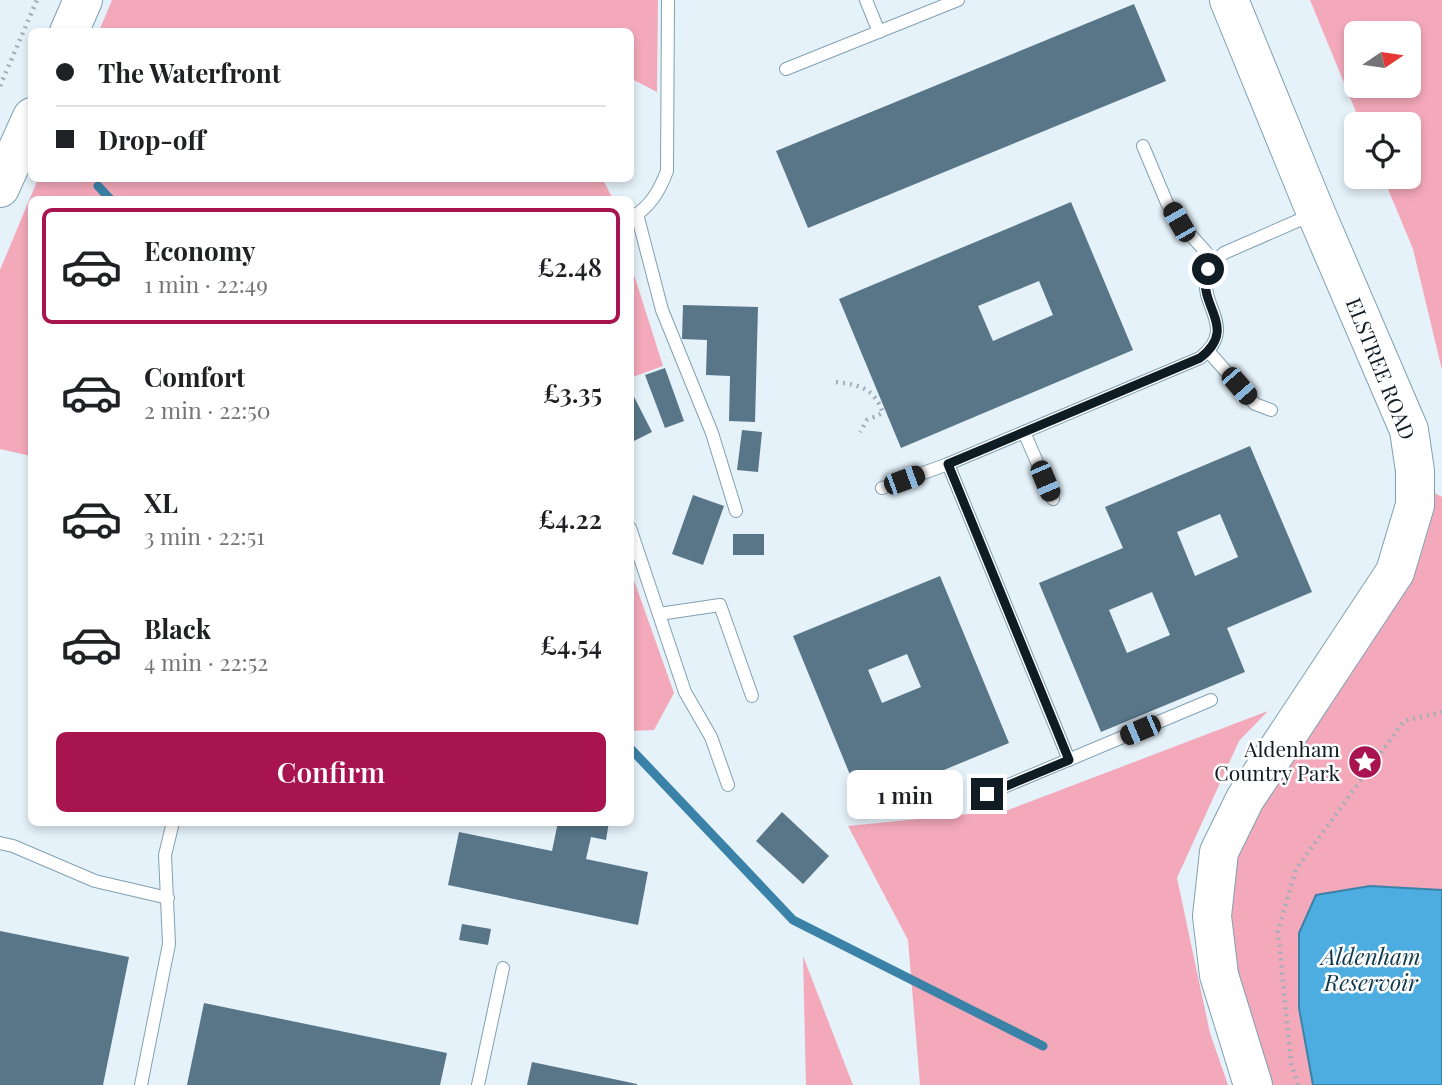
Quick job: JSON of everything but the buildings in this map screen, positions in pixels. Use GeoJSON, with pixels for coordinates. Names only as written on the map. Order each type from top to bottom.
{"type":"FeatureCollection","features":[{"type":"Feature","properties":{"kind":"main road"},"geometry":{"type":"LineString","coordinates":[[71,28],[83,0]]}},
{"type":"Feature","properties":{"kind":"main road","name":"ELSTREE ROAD"},"geometry":{"type":"LineString","coordinates":[[1229,0],[1409,430],[1415,471],[1415,505],[1395,572],[1245,799],[1219,852],[1212,916],[1219,975],[1253,1085]]}},
{"type":"Feature","properties":{"kind":"main road"},"geometry":{"type":"LineString","coordinates":[[0,188],[28,126]]}},
{"type":"Feature","properties":{"kind":"lane"},"geometry":{"type":"LineString","coordinates":[[668,0],[667,171],[660,190],[634,216],[662,310],[712,433],[736,511]]}},
{"type":"Feature","properties":{"kind":"lane"},"geometry":{"type":"LineString","coordinates":[[866,0],[879,32]]}},
{"type":"Feature","properties":{"kind":"lane"},"geometry":{"type":"LineString","coordinates":[[786,69],[958,0]]}},
{"type":"Feature","properties":{"kind":"lane"},"geometry":{"type":"LineString","coordinates":[[1143,146],[1167,203],[1179,222],[1214,261]]}},
{"type":"Feature","properties":{"kind":"lane"},"geometry":{"type":"LineString","coordinates":[[882,488],[948,464],[1200,358],[1217,338],[1217,327],[1205,277],[1214,261],[1224,253],[1316,213]]}},
{"type":"Feature","properties":{"kind":"lane"},"geometry":{"type":"LineString","coordinates":[[1208,351],[1255,404],[1271,410]]}},
{"type":"Feature","properties":{"kind":"lane"},"geometry":{"type":"LineString","coordinates":[[1024,432],[1053,499]]}},
{"type":"Feature","properties":{"kind":"lane"},"geometry":{"type":"LineString","coordinates":[[948,464],[1069,760]]}},
{"type":"Feature","properties":{"kind":"lane"},"geometry":{"type":"LineString","coordinates":[[634,540],[685,692],[711,737],[728,785]]}},
{"type":"Feature","properties":{"kind":"lane"},"geometry":{"type":"LineString","coordinates":[[659,614],[720,605],[752,696]]}},
{"type":"Feature","properties":{"kind":"lane"},"geometry":{"type":"LineString","coordinates":[[987,794],[1211,700]]}},
{"type":"Feature","properties":{"kind":"lane"},"geometry":{"type":"LineString","coordinates":[[141,1085],[169,944],[165,855],[172,826]]}},
{"type":"Feature","properties":{"kind":"lane"},"geometry":{"type":"LineString","coordinates":[[0,843],[94,881],[168,898]]}},
{"type":"Feature","properties":{"kind":"lane"},"geometry":{"type":"LineString","coordinates":[[478,1085],[503,968]]}},
{"type":"Feature","properties":{"kind":"path"},"geometry":{"type":"LineString","coordinates":[[0,86],[37,0]]}},
{"type":"Feature","properties":{"kind":"path"},"geometry":{"type":"LineString","coordinates":[[836,382],[856,384],[879,401],[883,413],[867,420],[860,432]]}},
{"type":"Feature","properties":{"kind":"path"},"geometry":{"type":"LineString","coordinates":[[1298,1085],[1291,1063],[1278,931],[1296,869],[1405,721],[1442,712]]}},
{"type":"Feature","properties":{"kind":"shaded area"},"geometry":{"type":"Polygon","coordinates":[[[112,0],[658,0],[657,92],[634,80],[634,28],[100,28],[112,0]]]}},
{"type":"Feature","properties":{"kind":"shaded area"},"geometry":{"type":"Polygon","coordinates":[[[1310,0],[1442,0],[1442,370],[1413,249],[1388,189],[1421,189],[1421,112],[1356,112],[1350,98],[1421,98],[1421,21],[1344,21],[1344,83],[1310,0]]]}},
{"type":"Feature","properties":{"kind":"shaded area"},"geometry":{"type":"Polygon","coordinates":[[[37,182],[604,182],[611,196],[31,196],[37,182]]]}},
{"type":"Feature","properties":{"kind":"shaded area"},"geometry":{"type":"Polygon","coordinates":[[[28,203],[28,455],[0,449],[0,270],[28,203]]]}},
{"type":"Feature","properties":{"kind":"shaded area"},"geometry":{"type":"Polygon","coordinates":[[[634,275],[663,366],[634,377],[634,275]]]}},
{"type":"Feature","properties":{"kind":"shaded area","name":"Aldenham Country Park"},"geometry":{"type":"Polygon","coordinates":[[[1433,492],[1442,497],[1442,1085],[1266,1085],[1226,933],[1236,843],[1433,492]]]}},
{"type":"Feature","properties":{"kind":"shaded area"},"geometry":{"type":"Polygon","coordinates":[[[634,580],[674,693],[654,730],[634,731],[634,580]]]}},
{"type":"Feature","properties":{"kind":"shaded area"},"geometry":{"type":"Polygon","coordinates":[[[1268,711],[1239,741],[1177,878],[1210,1033],[1228,1085],[920,1085],[908,940],[848,826],[1008,810],[1268,711]]]}},
{"type":"Feature","properties":{"kind":"shaded area"},"geometry":{"type":"Polygon","coordinates":[[[803,956],[853,1085],[806,1085],[803,956]]]}},
{"type":"Feature","properties":{"kind":"water","name":"Aldenham Reservoir"},"geometry":{"type":"Polygon","coordinates":[[[1370,886],[1442,890],[1442,1085],[1313,1085],[1299,1008],[1299,933],[1316,895],[1370,886]]]}},
{"type":"Feature","properties":{"kind":"waterway"},"geometry":{"type":"LineString","coordinates":[[98,186],[107,196]]}},
{"type":"Feature","properties":{"kind":"waterway"},"geometry":{"type":"LineString","coordinates":[[634,752],[793,920],[1043,1046]]}},
{"type":"Feature","properties":{"kind":"place","name":"Aldenham Country Park"},"geometry":{"type":"Point","coordinates":[1365,762]}},
{"type":"Feature","properties":{"kind":"route"},"geometry":{"type":"LineString","coordinates":[[987,794],[1069,760],[948,464],[1200,358],[1214,345],[1217,338],[1217,327],[1206,286],[1208,269]]}}]}
